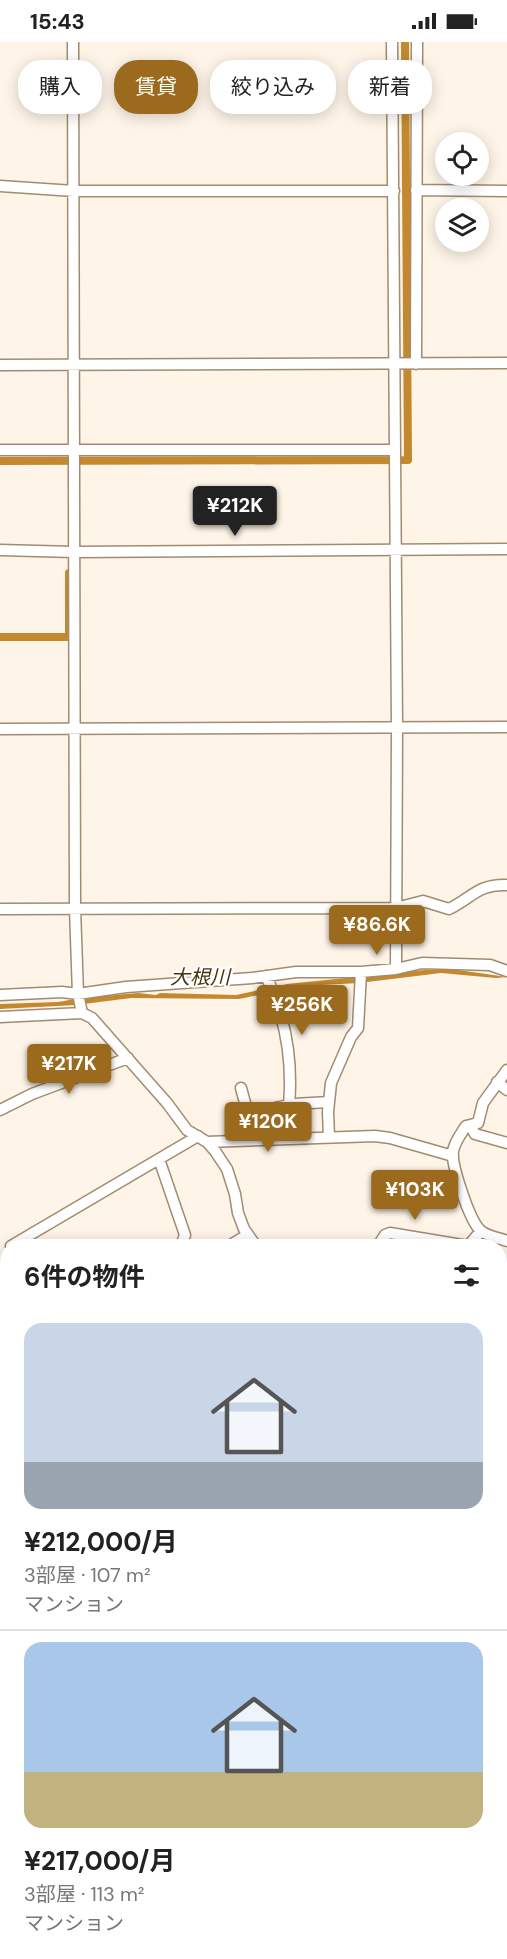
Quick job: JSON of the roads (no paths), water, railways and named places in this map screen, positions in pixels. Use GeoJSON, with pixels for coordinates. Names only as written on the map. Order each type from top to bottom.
{"type":"FeatureCollection","features":[{"type":"Feature","properties":{"kind":"street"},"geometry":{"type":"LineString","coordinates":[[73,42],[75,909],[78,994],[82,1012]]}},
{"type":"Feature","properties":{"kind":"street"},"geometry":{"type":"LineString","coordinates":[[392,42],[396,364],[396,969]]}},
{"type":"Feature","properties":{"kind":"street"},"geometry":{"type":"LineString","coordinates":[[416,364],[417,42]]}},
{"type":"Feature","properties":{"kind":"street"},"geometry":{"type":"LineString","coordinates":[[0,186],[74,191],[394,191]]}},
{"type":"Feature","properties":{"kind":"street"},"geometry":{"type":"LineString","coordinates":[[416,190],[507,190]]}},
{"type":"Feature","properties":{"kind":"street"},"geometry":{"type":"LineString","coordinates":[[0,365],[507,363]]}},
{"type":"Feature","properties":{"kind":"street"},"geometry":{"type":"LineString","coordinates":[[0,450],[396,450]]}},
{"type":"Feature","properties":{"kind":"street"},"geometry":{"type":"LineString","coordinates":[[0,550],[74,552],[507,549]]}},
{"type":"Feature","properties":{"kind":"street"},"geometry":{"type":"LineString","coordinates":[[0,729],[507,727]]}},
{"type":"Feature","properties":{"kind":"street"},"geometry":{"type":"LineString","coordinates":[[0,909],[396,908],[423,901],[449,909],[492,885],[507,885]]}},
{"type":"Feature","properties":{"kind":"street"},"geometry":{"type":"LineString","coordinates":[[0,995],[62,992],[78,994],[126,987],[296,972],[361,973],[422,963],[471,963],[490,965],[507,971]]}},
{"type":"Feature","properties":{"kind":"street"},"geometry":{"type":"LineString","coordinates":[[329,1137],[329,1102],[332,1083],[351,1037],[358,1028],[361,973]]}},
{"type":"Feature","properties":{"kind":"street"},"geometry":{"type":"LineString","coordinates":[[266,976],[289,1043],[292,1074],[289,1105]]}},
{"type":"Feature","properties":{"kind":"street"},"geometry":{"type":"LineString","coordinates":[[0,1017],[82,1012],[92,1018],[167,1103],[187,1130],[203,1139],[227,1170],[235,1194],[238,1213],[250,1239]]}},
{"type":"Feature","properties":{"kind":"street"},"geometry":{"type":"LineString","coordinates":[[0,1110],[32,1094],[128,1058]]}},
{"type":"Feature","properties":{"kind":"street"},"geometry":{"type":"LineString","coordinates":[[502,1239],[481,1231],[464,1198],[453,1156],[456,1140],[466,1126],[478,1123],[483,1103],[507,1070]]}},
{"type":"Feature","properties":{"kind":"street"},"geometry":{"type":"LineString","coordinates":[[497,1082],[507,1090]]}},
{"type":"Feature","properties":{"kind":"street"},"geometry":{"type":"LineString","coordinates":[[241,1088],[247,1110],[329,1102]]}},
{"type":"Feature","properties":{"kind":"street"},"geometry":{"type":"LineString","coordinates":[[263,1139],[265,1110]]}},
{"type":"Feature","properties":{"kind":"street"},"geometry":{"type":"LineString","coordinates":[[470,1125],[476,1134],[507,1143]]}},
{"type":"Feature","properties":{"kind":"street"},"geometry":{"type":"LineString","coordinates":[[23,1239],[159,1159],[203,1139],[375,1136],[453,1156]]}},
{"type":"Feature","properties":{"kind":"street"},"geometry":{"type":"LineString","coordinates":[[159,1159],[184,1235],[183,1239]]}},
{"type":"Feature","properties":{"kind":"street"},"geometry":{"type":"LineString","coordinates":[[474,1239],[481,1231]]}},
{"type":"Feature","properties":{"kind":"street"},"geometry":{"type":"LineString","coordinates":[[382,1239],[390,1233],[426,1239]]}},
{"type":"Feature","properties":{"kind":"street"},"geometry":{"type":"LineString","coordinates":[[240,1239],[247,1235]]}},
{"type":"Feature","properties":{"kind":"waterway"},"geometry":{"type":"LineString","coordinates":[[0,461],[408,460],[405,42]]}},
{"type":"Feature","properties":{"kind":"waterway"},"geometry":{"type":"LineString","coordinates":[[0,637],[69,637],[69,573]]}},
{"type":"Feature","properties":{"kind":"water label","name":"大根川"},"geometry":{"type":"Point","coordinates":[200,977]}}]}
